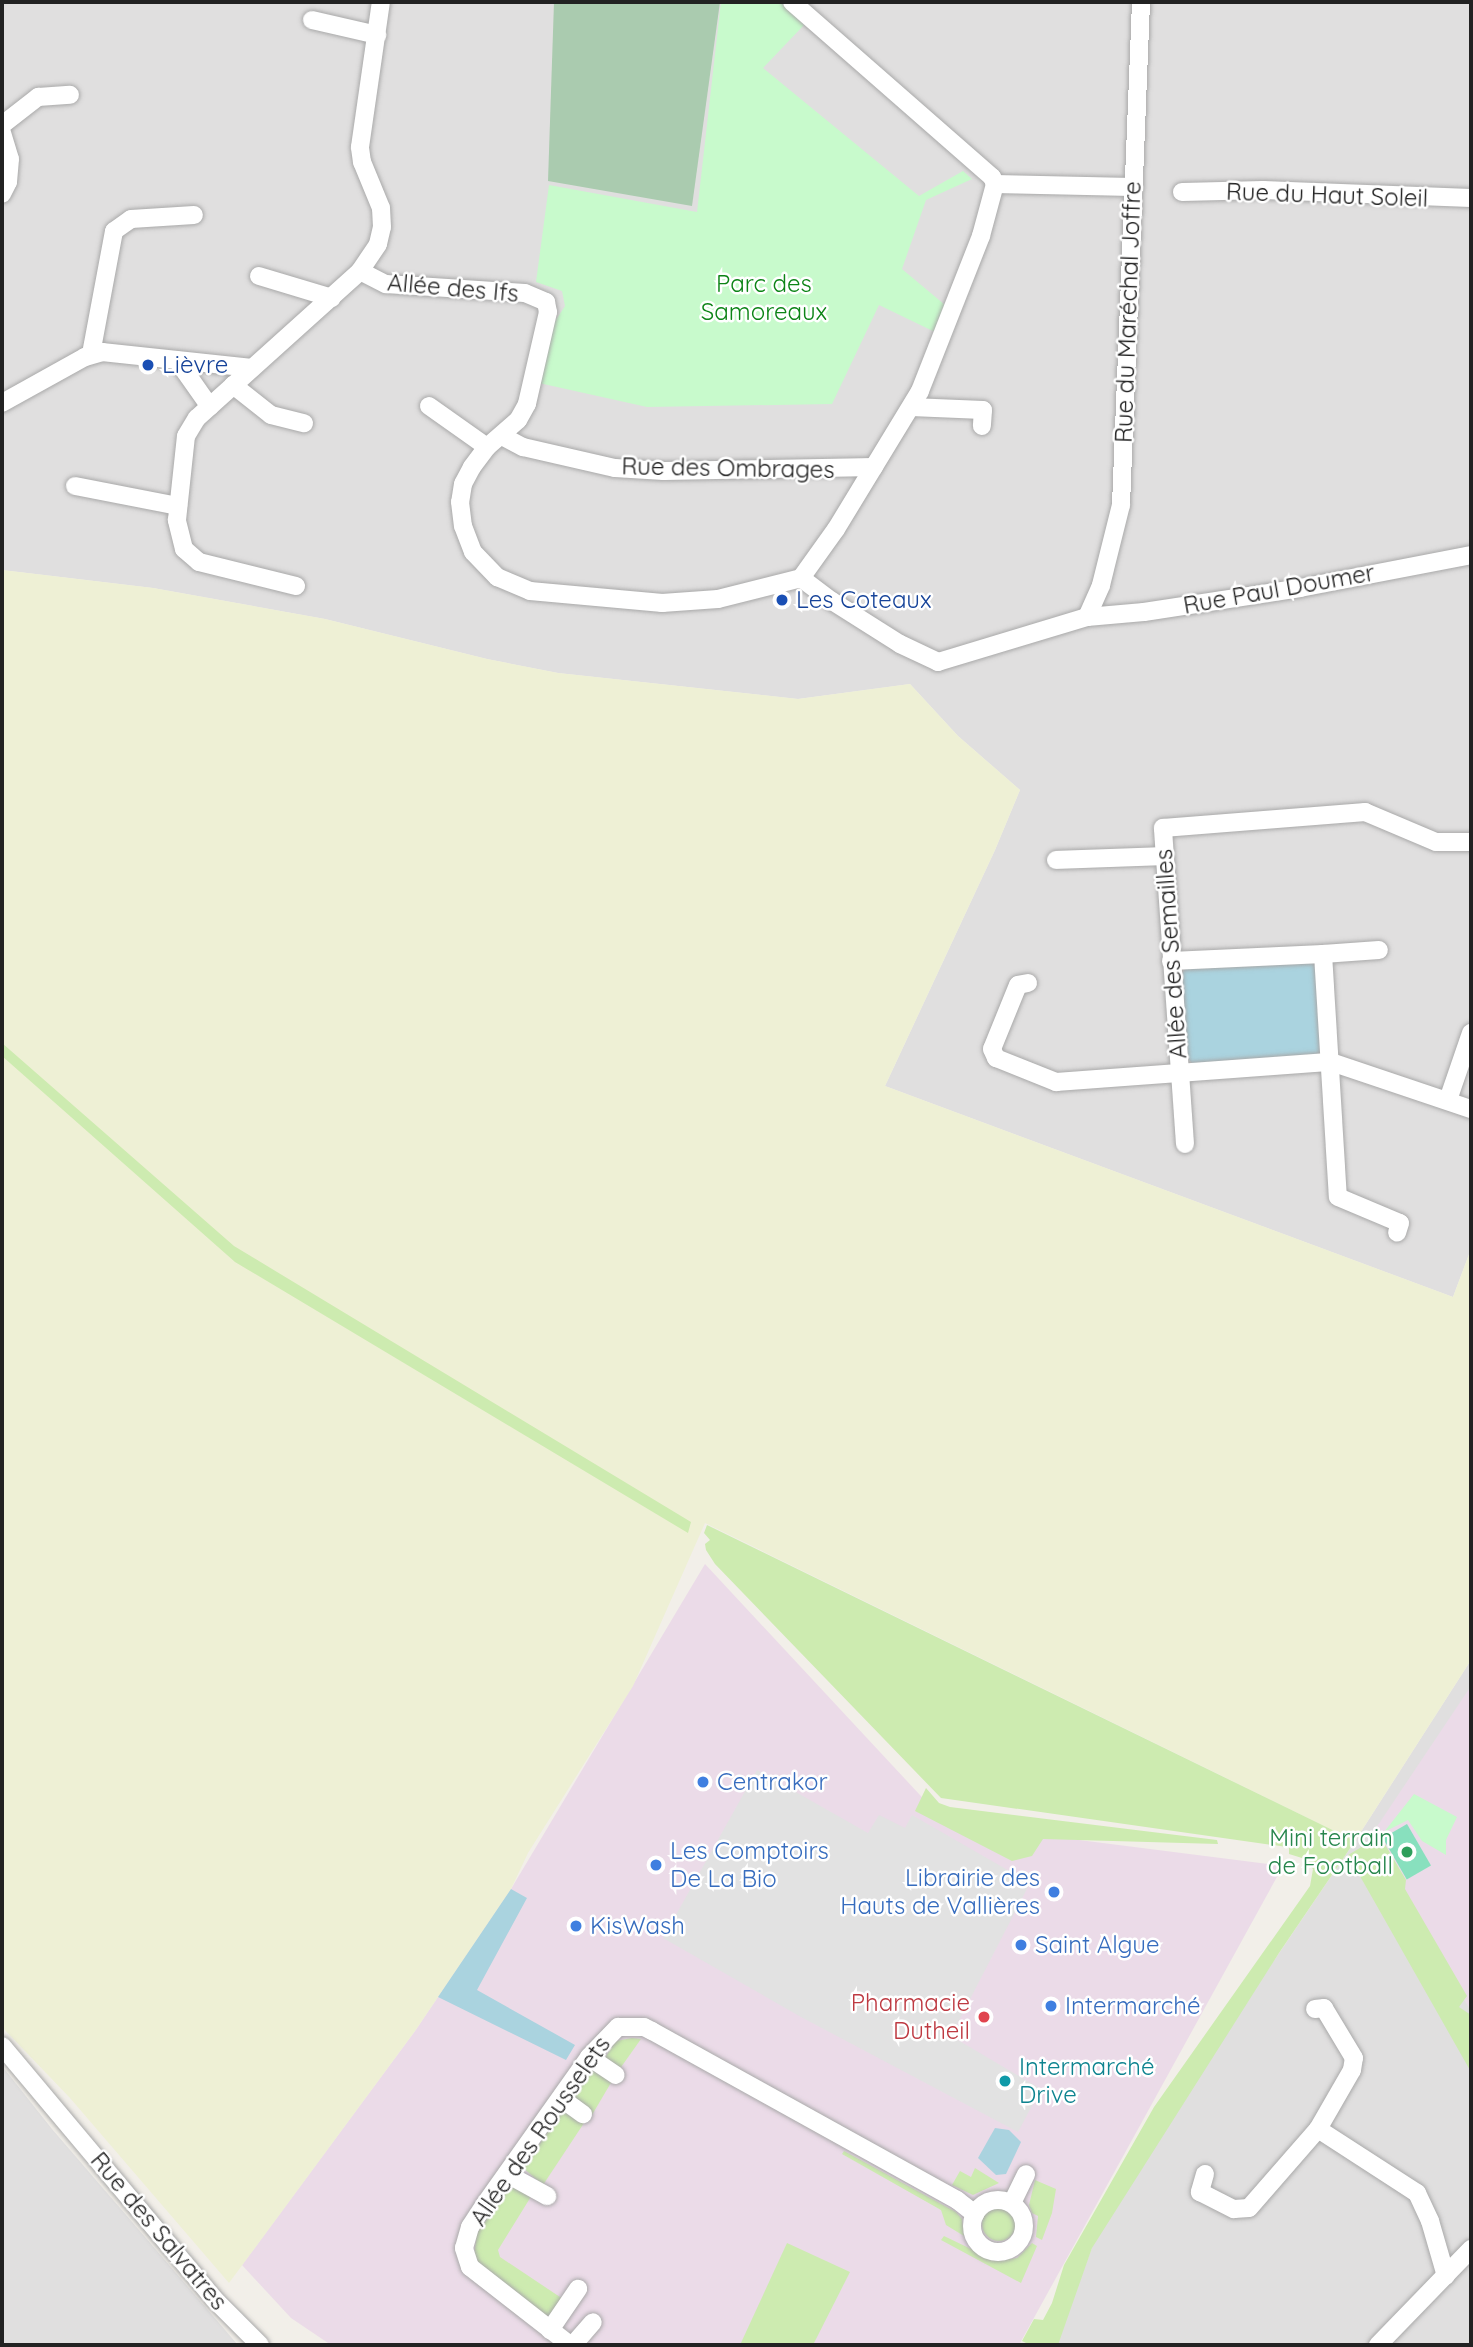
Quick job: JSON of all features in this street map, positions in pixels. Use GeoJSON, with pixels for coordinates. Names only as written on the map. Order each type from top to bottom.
{"type":"FeatureCollection","features":[{"type":"Feature","properties":{"kind":"street"},"geometry":{"type":"LineString","coordinates":[[296,586],[215,568],[190,556],[179,538],[178,506],[186,436],[197,418],[360,271],[378,244],[382,227],[381,208],[362,163],[360,148],[381,2]]}},
{"type":"Feature","properties":{"kind":"street"},"geometry":{"type":"LineString","coordinates":[[494,442],[463,484],[460,502],[463,526],[473,552],[497,577],[530,591],[662,603],[718,599],[801,578],[836,529],[911,407],[948,323],[981,236],[995,184],[992,177],[792,2]]}},
{"type":"Feature","properties":{"kind":"street","name":"Rue du Maréchal Joffre"},"geometry":{"type":"LineString","coordinates":[[1087,617],[1101,585],[1121,505],[1141,2]]}},
{"type":"Feature","properties":{"kind":"street"},"geometry":{"type":"LineString","coordinates":[[312,20],[377,35]]}},
{"type":"Feature","properties":{"kind":"street"},"geometry":{"type":"LineString","coordinates":[[2,125],[38,97],[70,95]]}},
{"type":"Feature","properties":{"kind":"street"},"geometry":{"type":"LineString","coordinates":[[2,133],[10,159],[8,182],[2,194]]}},
{"type":"Feature","properties":{"kind":"street"},"geometry":{"type":"LineString","coordinates":[[995,184],[1132,187]]}},
{"type":"Feature","properties":{"kind":"street","name":"Rue du Haut Soleil"},"geometry":{"type":"LineString","coordinates":[[1182,192],[1263,190],[1471,198]]}},
{"type":"Feature","properties":{"kind":"street"},"geometry":{"type":"LineString","coordinates":[[91,354],[114,231],[131,219],[194,215]]}},
{"type":"Feature","properties":{"kind":"street","name":"Allée des Ifs"},"geometry":{"type":"LineString","coordinates":[[360,271],[386,284],[525,293],[546,302],[548,312],[527,404],[518,420],[494,442]]}},
{"type":"Feature","properties":{"kind":"street"},"geometry":{"type":"LineString","coordinates":[[258,276],[332,298]]}},
{"type":"Feature","properties":{"kind":"street"},"geometry":{"type":"LineString","coordinates":[[2,403],[91,354],[110,352],[252,368]]}},
{"type":"Feature","properties":{"kind":"street"},"geometry":{"type":"LineString","coordinates":[[177,360],[210,407]]}},
{"type":"Feature","properties":{"kind":"street"},"geometry":{"type":"LineString","coordinates":[[233,385],[271,415],[304,423]]}},
{"type":"Feature","properties":{"kind":"street","name":"Rue des Ombrages"},"geometry":{"type":"LineString","coordinates":[[429,406],[494,442],[615,468],[677,471],[874,467]]}},
{"type":"Feature","properties":{"kind":"street"},"geometry":{"type":"LineString","coordinates":[[911,407],[983,410],[982,426]]}},
{"type":"Feature","properties":{"kind":"street"},"geometry":{"type":"LineString","coordinates":[[75,486],[178,506]]}},
{"type":"Feature","properties":{"kind":"street","name":"Rue Paul Doumer"},"geometry":{"type":"LineString","coordinates":[[801,578],[900,644],[939,662],[1087,617],[1144,612],[1300,588],[1471,555]]}},
{"type":"Feature","properties":{"kind":"street","name":"Allée des Semailles"},"geometry":{"type":"LineString","coordinates":[[1185,1144],[1163,828],[1364,812],[1436,842],[1471,842]]}},
{"type":"Feature","properties":{"kind":"street"},"geometry":{"type":"LineString","coordinates":[[1056,860],[1164,856]]}},
{"type":"Feature","properties":{"kind":"street"},"geometry":{"type":"LineString","coordinates":[[1171,961],[1379,950]]}},
{"type":"Feature","properties":{"kind":"street"},"geometry":{"type":"LineString","coordinates":[[1323,954],[1338,1197],[1400,1223],[1396,1233]]}},
{"type":"Feature","properties":{"kind":"street"},"geometry":{"type":"LineString","coordinates":[[1028,983],[1018,985],[992,1049],[996,1058],[1056,1082],[1331,1062],[1471,1109]]}},
{"type":"Feature","properties":{"kind":"street"},"geometry":{"type":"LineString","coordinates":[[1448,1100],[1471,1033]]}},
{"type":"Feature","properties":{"kind":"street"},"geometry":{"type":"LineString","coordinates":[[1205,2174],[1200,2193],[1234,2209],[1249,2208],[1318,2129],[1352,2070],[1354,2058],[1324,2008],[1315,2009]]}},
{"type":"Feature","properties":{"kind":"street","name":"Allée des Rousselets"},"geometry":{"type":"LineString","coordinates":[[571,2345],[470,2267],[464,2249],[466,2225],[507,2174],[589,2057],[612,2030],[626,2026],[644,2027],[945,2193],[975,2214]]}},
{"type":"Feature","properties":{"kind":"street","name":"Rue des Salvatres"},"geometry":{"type":"LineString","coordinates":[[2,2046],[214,2298],[260,2345]]}},
{"type":"Feature","properties":{"kind":"street"},"geometry":{"type":"LineString","coordinates":[[589,2057],[616,2075]]}},
{"type":"Feature","properties":{"kind":"street"},"geometry":{"type":"LineString","coordinates":[[562,2099],[583,2114]]}},
{"type":"Feature","properties":{"kind":"street"},"geometry":{"type":"LineString","coordinates":[[1318,2129],[1417,2193],[1430,2221],[1446,2276]]}},
{"type":"Feature","properties":{"kind":"street"},"geometry":{"type":"LineString","coordinates":[[507,2174],[547,2196]]}},
{"type":"Feature","properties":{"kind":"street"},"geometry":{"type":"LineString","coordinates":[[1012,2203],[1026,2174]]}},
{"type":"Feature","properties":{"kind":"street"},"geometry":{"type":"LineString","coordinates":[[995,2200],[1012,2203],[1022,2214],[1024,2229],[1018,2244],[1003,2252],[986,2249],[979,2243],[973,2229],[975,2214],[987,2202],[995,2200]]}},
{"type":"Feature","properties":{"kind":"street"},"geometry":{"type":"LineString","coordinates":[[1378,2345],[1471,2249]]}},
{"type":"Feature","properties":{"kind":"street"},"geometry":{"type":"LineString","coordinates":[[550,2330],[578,2289]]}},
{"type":"Feature","properties":{"kind":"street"},"geometry":{"type":"LineString","coordinates":[[571,2345],[593,2322]]}},
{"type":"Feature","properties":{"kind":"shaded area"},"geometry":{"type":"Polygon","coordinates":[[[2,2],[1471,2],[1471,1249],[1453,1297],[885,1086],[995,850],[1020,790],[958,736],[910,684],[798,699],[558,673],[487,659],[325,619],[153,588],[2,570],[2,2]]]}},
{"type":"Feature","properties":{"kind":"shaded area"},"geometry":{"type":"Polygon","coordinates":[[[705,1564],[946,1823],[1283,1866],[1019,2345],[331,2345],[291,2318],[242,2265],[415,2031],[511,1889],[705,1564]]]}},
{"type":"Feature","properties":{"kind":"shaded area"},"geometry":{"type":"Polygon","coordinates":[[[1471,1660],[1471,2345],[1056,2345],[1097,2234],[1155,2136],[1355,1841],[1471,1660]]]}},
{"type":"Feature","properties":{"kind":"shaded area"},"geometry":{"type":"Polygon","coordinates":[[[1471,1686],[1471,2011],[1368,1840],[1471,1686]]]}},
{"type":"Feature","properties":{"kind":"shaded area"},"geometry":{"type":"Polygon","coordinates":[[[757,1770],[868,1833],[879,1815],[905,1828],[912,1815],[1030,1883],[951,2036],[1041,2089],[1018,2132],[801,2017],[663,1938],[757,1770]]]}},
{"type":"Feature","properties":{"kind":"shaded area"},"geometry":{"type":"Polygon","coordinates":[[[2,2066],[52,2129],[238,2345],[2,2345],[2,2066]]]}},
{"type":"Feature","properties":{"kind":"green space"},"geometry":{"type":"Polygon","coordinates":[[[554,2],[720,2],[692,206],[548,181],[554,2]]]}},
{"type":"Feature","properties":{"kind":"green space","name":"Parc des Samoreaux"},"geometry":{"type":"Polygon","coordinates":[[[721,2],[780,2],[804,25],[763,68],[919,196],[963,171],[972,179],[926,200],[902,269],[951,310],[939,334],[879,305],[832,404],[647,407],[539,383],[550,329],[565,306],[562,291],[536,282],[549,185],[697,212],[721,2]]]}},
{"type":"Feature","properties":{"kind":"green space"},"geometry":{"type":"Polygon","coordinates":[[[2,570],[153,588],[325,619],[487,659],[558,673],[798,699],[910,684],[958,736],[1020,790],[995,850],[885,1086],[1453,1297],[1471,1249],[1471,1660],[1355,1841],[705,1523],[633,1686],[528,1853],[511,1889],[415,2031],[229,2283],[70,2098],[2,2027],[2,570]]]}},
{"type":"Feature","properties":{"kind":"green space"},"geometry":{"type":"Polygon","coordinates":[[[2,1043],[234,1246],[691,1522],[688,1533],[235,1262],[2,1056],[2,1043]]]}},
{"type":"Feature","properties":{"kind":"green space"},"geometry":{"type":"Polygon","coordinates":[[[707,1525],[1355,1841],[1279,1953],[1092,2248],[1058,2345],[1030,2345],[1022,2341],[1034,2319],[1043,2320],[1052,2303],[1064,2265],[1154,2107],[1310,1886],[1313,1869],[1302,1858],[1289,1854],[1289,1834],[1282,1833],[1287,1834],[1287,1847],[941,1798],[715,1564],[706,1550],[705,1544],[710,1540],[704,1533],[707,1525]]]}},
{"type":"Feature","properties":{"kind":"green space"},"geometry":{"type":"Polygon","coordinates":[[[926,1788],[939,1803],[950,1807],[1217,1840],[1218,1844],[1043,1839],[1032,1856],[1012,1861],[915,1811],[926,1788]]]}},
{"type":"Feature","properties":{"kind":"green space"},"geometry":{"type":"Polygon","coordinates":[[[1414,1794],[1457,1817],[1446,1840],[1446,1855],[1422,1841],[1408,1820],[1384,1832],[1414,1794]]]}},
{"type":"Feature","properties":{"kind":"green space","name":"Mini terrain de Football"},"geometry":{"type":"Polygon","coordinates":[[[1407,1824],[1431,1866],[1407,1880],[1383,1838],[1407,1824]]]}},
{"type":"Feature","properties":{"kind":"green space"},"geometry":{"type":"Polygon","coordinates":[[[1380,1836],[1406,1880],[1405,1889],[1467,1996],[1459,2007],[1471,2015],[1471,2072],[1348,1855],[1380,1836]]]}},
{"type":"Feature","properties":{"kind":"green space"},"geometry":{"type":"Polygon","coordinates":[[[641,2039],[619,2070],[604,2059],[616,2041],[641,2039]]]}},
{"type":"Feature","properties":{"kind":"green space"},"geometry":{"type":"Polygon","coordinates":[[[591,2069],[612,2081],[592,2115],[569,2098],[591,2069]]]}},
{"type":"Feature","properties":{"kind":"green space"},"geometry":{"type":"Polygon","coordinates":[[[570,2112],[586,2120],[543,2185],[523,2168],[560,2114],[570,2112]]]}},
{"type":"Feature","properties":{"kind":"green space"},"geometry":{"type":"Polygon","coordinates":[[[844,2151],[956,2212],[962,2219],[964,2236],[946,2225],[941,2210],[842,2154],[844,2151]]]}},
{"type":"Feature","properties":{"kind":"green space"},"geometry":{"type":"Polygon","coordinates":[[[975,2168],[999,2183],[973,2195],[952,2185],[960,2171],[971,2177],[975,2168]]]}},
{"type":"Feature","properties":{"kind":"green space"},"geometry":{"type":"Polygon","coordinates":[[[1035,2180],[1056,2189],[1052,2213],[1042,2240],[1036,2237],[1038,2216],[1032,2213],[1029,2205],[1035,2180]]]}},
{"type":"Feature","properties":{"kind":"green space"},"geometry":{"type":"Polygon","coordinates":[[[512,2184],[532,2195],[498,2250],[500,2257],[563,2299],[547,2320],[480,2269],[474,2256],[477,2233],[512,2184]]]}},
{"type":"Feature","properties":{"kind":"green space"},"geometry":{"type":"Polygon","coordinates":[[[999,2207],[1011,2212],[1016,2224],[1011,2236],[999,2241],[987,2236],[982,2224],[987,2212],[999,2207]]]}},
{"type":"Feature","properties":{"kind":"green space"},"geometry":{"type":"Polygon","coordinates":[[[944,2236],[996,2261],[1017,2258],[1032,2243],[1037,2246],[1021,2283],[941,2240],[944,2236]]]}},
{"type":"Feature","properties":{"kind":"green space"},"geometry":{"type":"Polygon","coordinates":[[[787,2243],[850,2272],[813,2345],[740,2345],[787,2243]]]}},
{"type":"Feature","properties":{"kind":"water"},"geometry":{"type":"Polygon","coordinates":[[[1313,962],[1318,968],[1321,1051],[1315,1058],[1196,1068],[1187,1057],[1180,979],[1184,970],[1192,966],[1313,962]]]}},
{"type":"Feature","properties":{"kind":"water"},"geometry":{"type":"Polygon","coordinates":[[[511,1889],[527,1898],[477,1990],[575,2045],[566,2060],[438,1997],[511,1889]]]}},
{"type":"Feature","properties":{"kind":"water"},"geometry":{"type":"Polygon","coordinates":[[[995,2128],[1009,2130],[1021,2142],[1006,2174],[996,2175],[978,2158],[995,2128]]]}},
{"type":"Feature","properties":{"kind":"place","name":"Lièvre"},"geometry":{"type":"Point","coordinates":[148,365]}},
{"type":"Feature","properties":{"kind":"place","name":"Les Coteaux"},"geometry":{"type":"Point","coordinates":[782,600]}},
{"type":"Feature","properties":{"kind":"place","name":"Centrakor"},"geometry":{"type":"Point","coordinates":[703,1782]}},
{"type":"Feature","properties":{"kind":"place","name":"Mini terrain de Football"},"geometry":{"type":"Point","coordinates":[1407,1852]}},
{"type":"Feature","properties":{"kind":"place","name":"Les Comptoirs De La Bio"},"geometry":{"type":"Point","coordinates":[656,1865]}},
{"type":"Feature","properties":{"kind":"place","name":"Librairie des Hauts de Vallières"},"geometry":{"type":"Point","coordinates":[1054,1892]}},
{"type":"Feature","properties":{"kind":"place","name":"KisWash"},"geometry":{"type":"Point","coordinates":[576,1926]}},
{"type":"Feature","properties":{"kind":"place","name":"Saint Algue"},"geometry":{"type":"Point","coordinates":[1021,1945]}},
{"type":"Feature","properties":{"kind":"place","name":"Intermarché"},"geometry":{"type":"Point","coordinates":[1051,2006]}},
{"type":"Feature","properties":{"kind":"place","name":"Pharmacie Dutheil"},"geometry":{"type":"Point","coordinates":[984,2017]}},
{"type":"Feature","properties":{"kind":"place","name":"Intermarché Drive"},"geometry":{"type":"Point","coordinates":[1005,2081]}}]}
